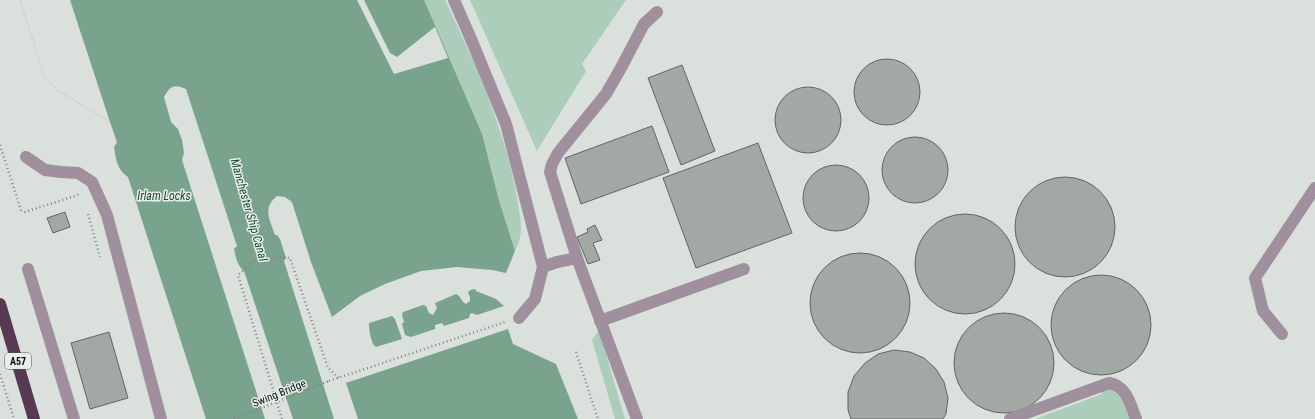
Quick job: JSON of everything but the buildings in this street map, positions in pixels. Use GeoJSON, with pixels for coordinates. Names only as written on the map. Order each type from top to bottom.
{"type":"FeatureCollection","features":[{"type":"Feature","properties":{"kind":"highway","name":"A57"},"geometry":{"type":"LineString","coordinates":[[0,304],[34,419]]}},
{"type":"Feature","properties":{"kind":"street"},"geometry":{"type":"LineString","coordinates":[[454,0],[472,39],[506,124],[543,267],[535,299],[519,318]]}},
{"type":"Feature","properties":{"kind":"street"},"geometry":{"type":"LineString","coordinates":[[636,419],[576,258],[550,172],[552,164],[558,153],[606,94],[644,24],[657,12]]}},
{"type":"Feature","properties":{"kind":"street"},"geometry":{"type":"LineString","coordinates":[[26,157],[45,170],[78,173],[92,182],[107,215],[161,419]]}},
{"type":"Feature","properties":{"kind":"street"},"geometry":{"type":"LineString","coordinates":[[1282,334],[1263,311],[1255,278],[1315,188]]}},
{"type":"Feature","properties":{"kind":"street"},"geometry":{"type":"LineString","coordinates":[[543,267],[576,258]]}},
{"type":"Feature","properties":{"kind":"street"},"geometry":{"type":"LineString","coordinates":[[28,269],[74,419]]}},
{"type":"Feature","properties":{"kind":"street"},"geometry":{"type":"LineString","coordinates":[[600,321],[744,269]]}},
{"type":"Feature","properties":{"kind":"street"},"geometry":{"type":"LineString","coordinates":[[1010,419],[1109,383],[1116,384],[1122,388],[1136,419]]}},
{"type":"Feature","properties":{"kind":"path"},"geometry":{"type":"LineString","coordinates":[[0,145],[21,210],[23,212],[78,195],[84,199]]}},
{"type":"Feature","properties":{"kind":"path"},"geometry":{"type":"LineString","coordinates":[[86,207],[101,260]]}},
{"type":"Feature","properties":{"kind":"path"},"geometry":{"type":"LineString","coordinates":[[282,419],[238,275],[261,255],[290,258],[328,368],[339,378]]}},
{"type":"Feature","properties":{"kind":"path","name":"Swing Bridge"},"geometry":{"type":"LineString","coordinates":[[234,419],[329,381],[519,318]]}},
{"type":"Feature","properties":{"kind":"path"},"geometry":{"type":"LineString","coordinates":[[576,352],[598,419]]}},
{"type":"Feature","properties":{"kind":"path"},"geometry":{"type":"LineString","coordinates":[[0,374],[14,419]]}},
{"type":"Feature","properties":{"kind":"shaded area"},"geometry":{"type":"Polygon","coordinates":[[[424,0],[445,0],[488,96],[505,146],[517,198],[521,232],[515,251],[498,197],[424,0]]]}},
{"type":"Feature","properties":{"kind":"shaded area"},"geometry":{"type":"Polygon","coordinates":[[[470,0],[626,0],[582,64],[586,71],[537,151],[470,0]]]}},
{"type":"Feature","properties":{"kind":"shaded area"},"geometry":{"type":"Polygon","coordinates":[[[599,330],[625,419],[615,419],[592,340],[599,330]]]}},
{"type":"Feature","properties":{"kind":"shaded area"},"geometry":{"type":"Polygon","coordinates":[[[1108,388],[1120,396],[1130,419],[1035,419],[1102,394],[1101,389],[1108,388]]]}},
{"type":"Feature","properties":{"kind":"water"},"geometry":{"type":"Polygon","coordinates":[[[20,0],[424,0],[482,134],[498,197],[515,251],[506,273],[492,270],[457,267],[421,271],[385,284],[360,296],[332,317],[311,262],[292,202],[285,197],[277,196],[272,201],[268,210],[269,219],[275,235],[277,235],[280,239],[286,258],[284,261],[334,419],[293,419],[244,271],[238,264],[236,258],[234,249],[237,246],[186,89],[179,86],[173,87],[168,90],[164,97],[171,122],[178,129],[182,140],[184,153],[182,160],[265,419],[206,419],[128,177],[119,168],[115,156],[114,147],[117,142],[110,122],[57,90],[45,78],[20,0]]]}},
{"type":"Feature","properties":{"kind":"water"},"geometry":{"type":"Polygon","coordinates":[[[475,289],[476,291],[496,299],[504,306],[477,315],[472,313],[470,314],[469,318],[444,326],[442,323],[435,325],[435,329],[411,337],[405,335],[402,324],[404,322],[402,315],[403,312],[423,305],[426,306],[429,313],[433,315],[437,308],[435,303],[456,294],[466,304],[470,301],[468,293],[470,290],[475,289]]]}},
{"type":"Feature","properties":{"kind":"water"},"geometry":{"type":"Polygon","coordinates":[[[392,316],[395,319],[402,339],[376,347],[371,339],[369,323],[392,316]]]}},
{"type":"Feature","properties":{"kind":"water"},"geometry":{"type":"Polygon","coordinates":[[[508,329],[513,344],[556,364],[578,419],[358,419],[346,383],[508,329]]]}},
{"type":"Feature","properties":{"kind":"pier"},"geometry":{"type":"Polygon","coordinates":[[[20,0],[70,0],[110,122],[57,90],[45,78],[20,0]]]}},
{"type":"Feature","properties":{"kind":"pier"},"geometry":{"type":"Polygon","coordinates":[[[357,0],[364,0],[390,53],[397,57],[435,27],[448,58],[394,74],[357,0]]]}},
{"type":"Feature","properties":{"kind":"water label","name":"Irlam Locks"},"geometry":{"type":"Point","coordinates":[164,196]}},
{"type":"Feature","properties":{"kind":"water label","name":"Manchester Ship Canal"},"geometry":{"type":"Point","coordinates":[249,210]}}]}
